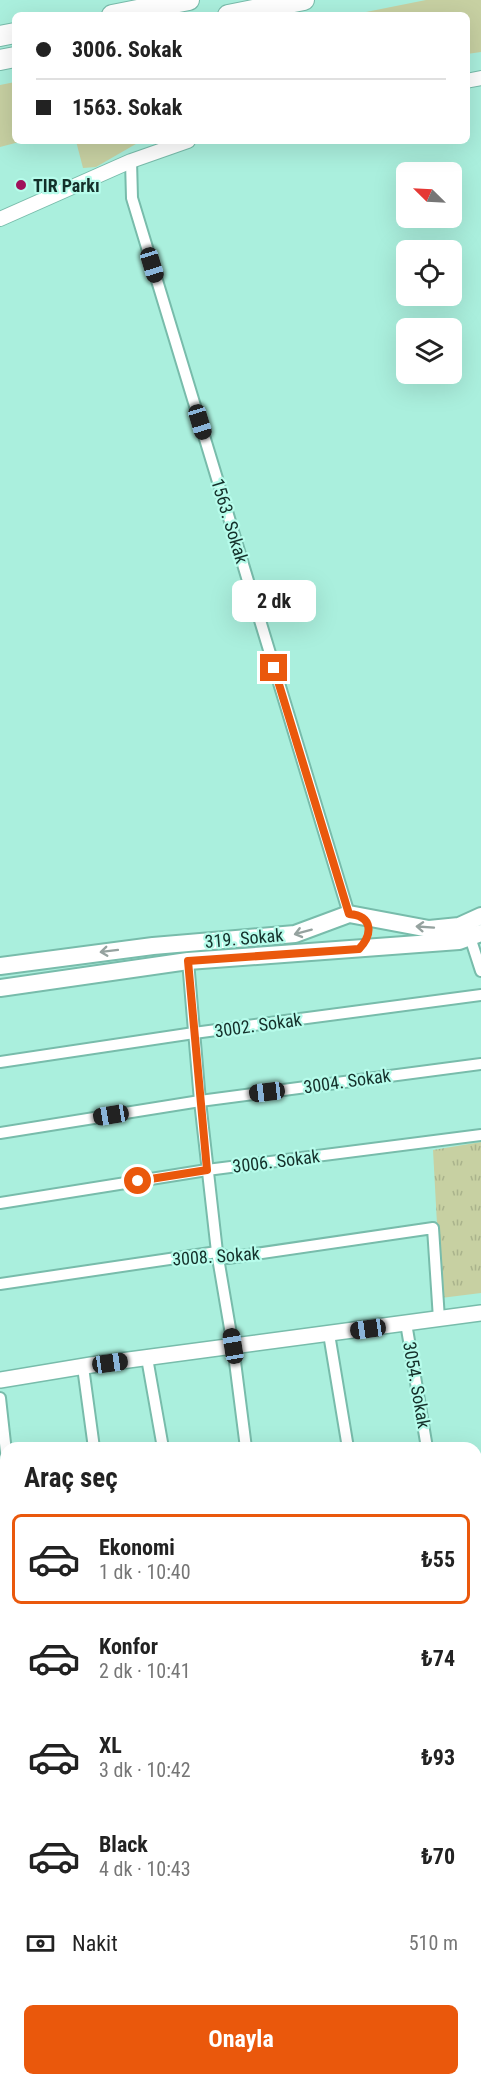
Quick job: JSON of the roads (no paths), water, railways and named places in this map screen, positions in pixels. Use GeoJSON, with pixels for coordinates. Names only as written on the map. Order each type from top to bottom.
{"type":"FeatureCollection","features":[{"type":"Feature","properties":{"kind":"highway"},"geometry":{"type":"LineString","coordinates":[[127,12],[189,0]]}},
{"type":"Feature","properties":{"kind":"highway"},"geometry":{"type":"LineString","coordinates":[[243,12],[304,0]]}},
{"type":"Feature","properties":{"kind":"main road"},"geometry":{"type":"LineString","coordinates":[[354,915],[429,929],[459,926],[481,916]]}},
{"type":"Feature","properties":{"kind":"main road"},"geometry":{"type":"LineString","coordinates":[[354,915],[367,922],[369,930],[367,940],[359,949]]}},
{"type":"Feature","properties":{"kind":"main road","name":"319. Sokak"},"geometry":{"type":"LineString","coordinates":[[0,966],[153,946],[296,934],[354,915]]}},
{"type":"Feature","properties":{"kind":"main road"},"geometry":{"type":"LineString","coordinates":[[331,921],[329,940],[337,951]]}},
{"type":"Feature","properties":{"kind":"main road","name":"319. Sokak"},"geometry":{"type":"LineString","coordinates":[[0,988],[188,961],[459,941],[475,935]]}},
{"type":"Feature","properties":{"kind":"main road"},"geometry":{"type":"LineString","coordinates":[[0,1380],[233,1346],[481,1314]]}},
{"type":"Feature","properties":{"kind":"street"},"geometry":{"type":"LineString","coordinates":[[0,219],[130,161],[179,144]]}},
{"type":"Feature","properties":{"kind":"street","name":"1563. Sokak"},"geometry":{"type":"LineString","coordinates":[[130,161],[132,198],[354,915]]}},
{"type":"Feature","properties":{"kind":"street"},"geometry":{"type":"LineString","coordinates":[[475,935],[481,971]]}},
{"type":"Feature","properties":{"kind":"street"},"geometry":{"type":"LineString","coordinates":[[188,961],[207,1170],[245,1442]]}},
{"type":"Feature","properties":{"kind":"street","name":"3002. Sokak"},"geometry":{"type":"LineString","coordinates":[[0,1062],[481,994]]}},
{"type":"Feature","properties":{"kind":"street","name":"3004. Sokak"},"geometry":{"type":"LineString","coordinates":[[0,1133],[200,1101],[481,1064]]}},
{"type":"Feature","properties":{"kind":"street","name":"3006. Sokak"},"geometry":{"type":"LineString","coordinates":[[0,1203],[207,1170],[481,1135]]}},
{"type":"Feature","properties":{"kind":"street","name":"3008. Sokak"},"geometry":{"type":"LineString","coordinates":[[0,1284],[217,1252],[228,1258],[433,1228],[439,1319]]}},
{"type":"Feature","properties":{"kind":"street","name":"3054. Sokak"},"geometry":{"type":"LineString","coordinates":[[406,1323],[426,1442]]}},
{"type":"Feature","properties":{"kind":"street"},"geometry":{"type":"LineString","coordinates":[[329,1334],[347,1442]]}},
{"type":"Feature","properties":{"kind":"street"},"geometry":{"type":"LineString","coordinates":[[147,1358],[162,1442]]}},
{"type":"Feature","properties":{"kind":"street"},"geometry":{"type":"LineString","coordinates":[[83,1367],[93,1442]]}},
{"type":"Feature","properties":{"kind":"street"},"geometry":{"type":"LineString","coordinates":[[0,1398],[5,1442]]}},
{"type":"Feature","properties":{"kind":"place","name":"TIR Parkı"},"geometry":{"type":"Point","coordinates":[21,185]}}]}
